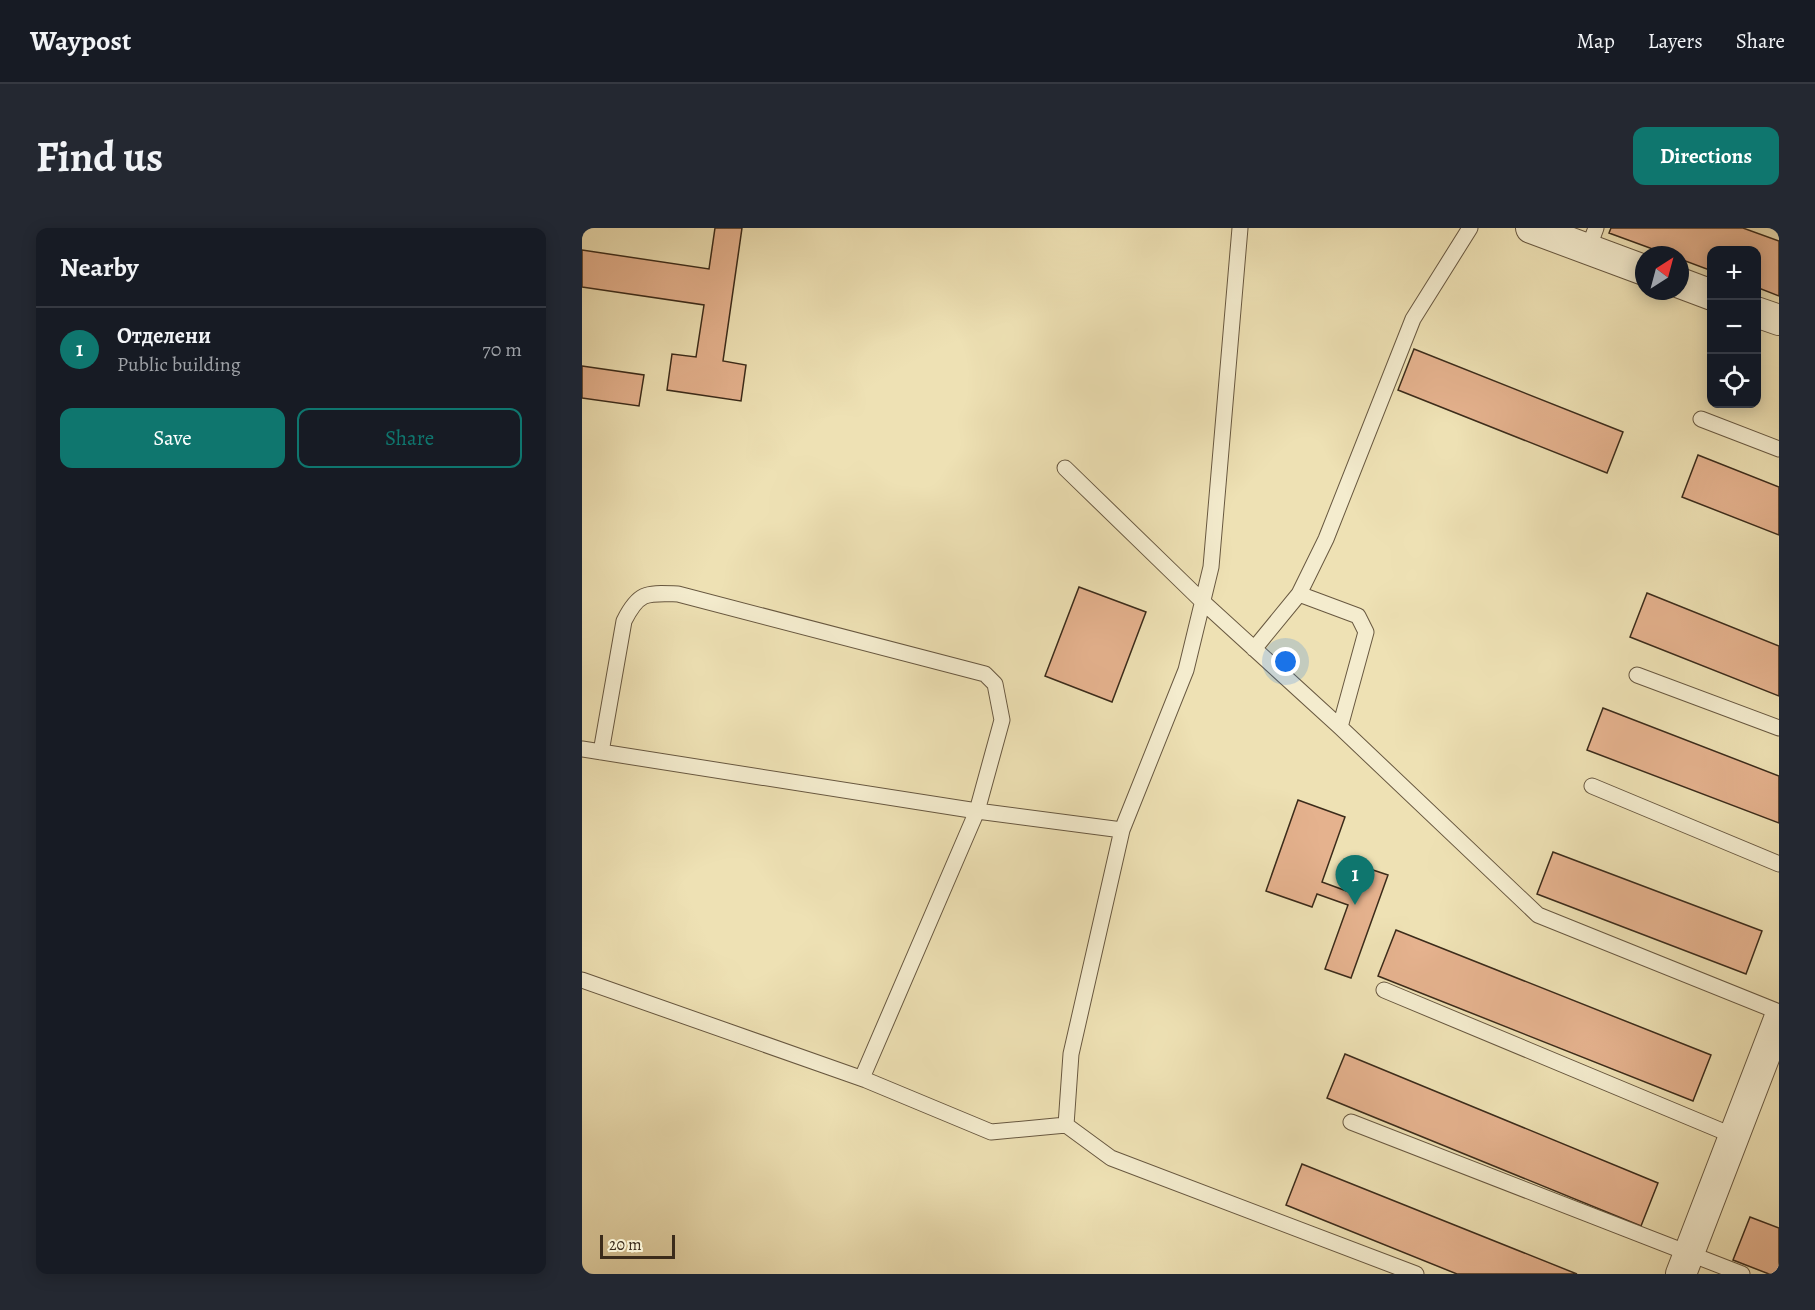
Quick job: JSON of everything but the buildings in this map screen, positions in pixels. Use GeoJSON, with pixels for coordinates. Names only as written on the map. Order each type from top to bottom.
{"type":"FeatureCollection","features":[{"type":"Feature","properties":{"kind":"street"},"geometry":{"type":"LineString","coordinates":[[1531,228],[1592,239],[1635,265]]}},
{"type":"Feature","properties":{"kind":"street"},"geometry":{"type":"LineString","coordinates":[[1689,287],[1707,293]]}},
{"type":"Feature","properties":{"kind":"street"},"geometry":{"type":"LineString","coordinates":[[1761,314],[1779,320]]}},
{"type":"Feature","properties":{"kind":"street"},"geometry":{"type":"LineString","coordinates":[[1685,1264],[1779,1019]]}},
{"type":"Feature","properties":{"kind":"lane"},"geometry":{"type":"LineString","coordinates":[[1066,1125],[1071,1054],[1122,830],[1186,670],[1211,567],[1240,228]]}},
{"type":"Feature","properties":{"kind":"lane"},"geometry":{"type":"LineString","coordinates":[[1254,649],[1299,594],[1326,539],[1413,319],[1470,228]]}},
{"type":"Feature","properties":{"kind":"lane"},"geometry":{"type":"LineString","coordinates":[[1701,420],[1779,449]]}},
{"type":"Feature","properties":{"kind":"lane"},"geometry":{"type":"LineString","coordinates":[[1065,468],[1203,602],[1340,727],[1538,915],[1779,1012]]}},
{"type":"Feature","properties":{"kind":"lane"},"geometry":{"type":"LineString","coordinates":[[601,752],[624,621],[634,601],[649,593],[678,594],[985,674],[995,684],[1002,720],[977,811],[862,1078]]}},
{"type":"Feature","properties":{"kind":"lane"},"geometry":{"type":"LineString","coordinates":[[1299,594],[1358,616],[1366,632],[1340,727]]}},
{"type":"Feature","properties":{"kind":"lane"},"geometry":{"type":"LineString","coordinates":[[1637,675],[1779,728]]}},
{"type":"Feature","properties":{"kind":"lane"},"geometry":{"type":"LineString","coordinates":[[582,749],[977,811],[1122,830]]}},
{"type":"Feature","properties":{"kind":"lane"},"geometry":{"type":"LineString","coordinates":[[1592,786],[1779,864]]}},
{"type":"Feature","properties":{"kind":"lane"},"geometry":{"type":"LineString","coordinates":[[582,980],[862,1078],[991,1132],[1066,1125],[1111,1158],[1416,1274]]}},
{"type":"Feature","properties":{"kind":"lane"},"geometry":{"type":"LineString","coordinates":[[1384,990],[1734,1136]]}},
{"type":"Feature","properties":{"kind":"lane"},"geometry":{"type":"LineString","coordinates":[[1351,1122],[1685,1264],[1742,1274]]}},
{"type":"Feature","properties":{"kind":"place","name":"Отделени"},"geometry":{"type":"Point","coordinates":[1355,905]}}]}
